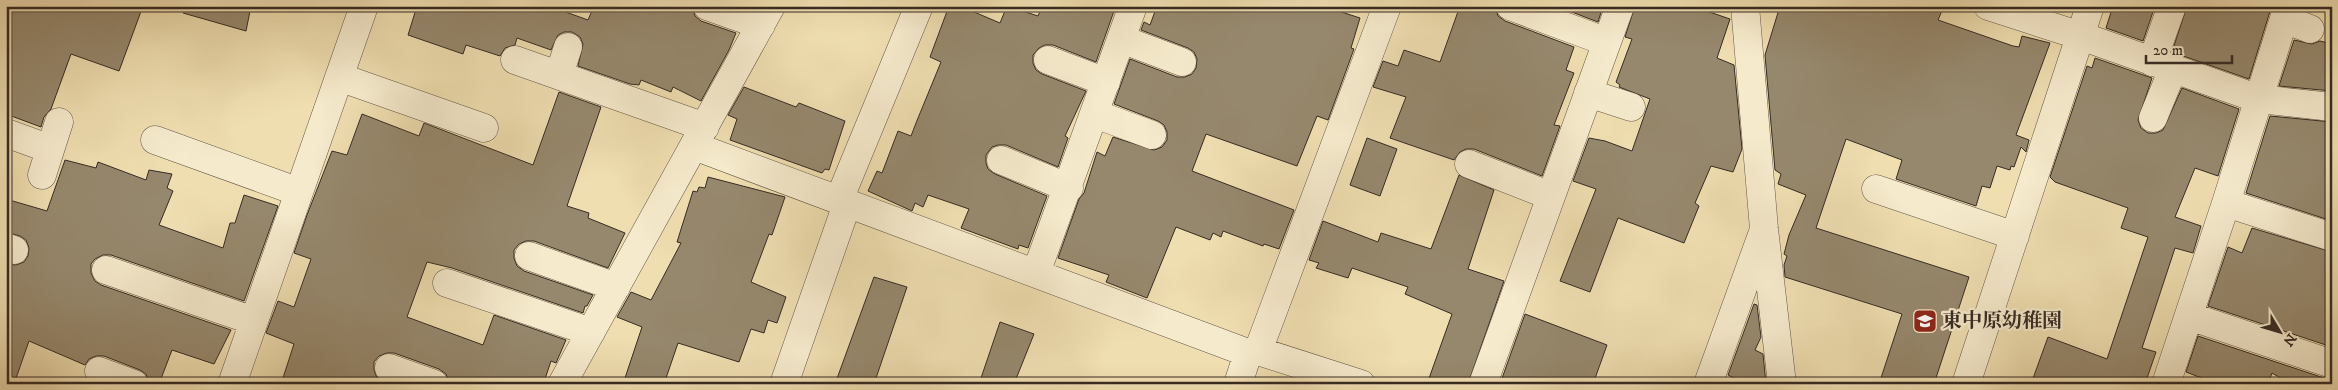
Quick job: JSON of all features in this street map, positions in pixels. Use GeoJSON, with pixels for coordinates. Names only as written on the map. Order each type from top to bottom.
{"type":"FeatureCollection","features":[{"type":"Feature","properties":{"kind":"street"},"geometry":{"type":"LineString","coordinates":[[232,384],[364,6]]}},
{"type":"Feature","properties":{"kind":"street"},"geometry":{"type":"LineString","coordinates":[[562,384],[766,16],[707,6]]}},
{"type":"Feature","properties":{"kind":"street"},"geometry":{"type":"LineString","coordinates":[[784,384],[843,202],[919,6]]}},
{"type":"Feature","properties":{"kind":"street"},"geometry":{"type":"LineString","coordinates":[[1036,274],[1069,188],[1133,6]]}},
{"type":"Feature","properties":{"kind":"street"},"geometry":{"type":"LineString","coordinates":[[1238,384],[1253,352],[1387,6]]}},
{"type":"Feature","properties":{"kind":"street"},"geometry":{"type":"LineString","coordinates":[[1510,6],[1607,42]]}},
{"type":"Feature","properties":{"kind":"street"},"geometry":{"type":"LineString","coordinates":[[1483,384],[1620,6]]}},
{"type":"Feature","properties":{"kind":"street"},"geometry":{"type":"LineString","coordinates":[[1745,6],[1763,79],[1764,229],[1782,384]]}},
{"type":"Feature","properties":{"kind":"street"},"geometry":{"type":"LineString","coordinates":[[1988,6],[2081,36],[2259,99],[2332,107]]}},
{"type":"Feature","properties":{"kind":"street"},"geometry":{"type":"LineString","coordinates":[[1966,384],[2090,6]]}},
{"type":"Feature","properties":{"kind":"street"},"geometry":{"type":"LineString","coordinates":[[2153,118],[2172,6]]}},
{"type":"Feature","properties":{"kind":"street"},"geometry":{"type":"LineString","coordinates":[[2166,384],[2286,13],[2310,28]]}},
{"type":"Feature","properties":{"kind":"street"},"geometry":{"type":"LineString","coordinates":[[1122,40],[1182,62]]}},
{"type":"Feature","properties":{"kind":"street"},"geometry":{"type":"LineString","coordinates":[[559,76],[568,46]]}},
{"type":"Feature","properties":{"kind":"street"},"geometry":{"type":"LineString","coordinates":[[515,60],[559,76],[699,136],[843,202],[1253,352],[1362,384]]}},
{"type":"Feature","properties":{"kind":"street"},"geometry":{"type":"LineString","coordinates":[[1048,60],[1106,82]]}},
{"type":"Feature","properties":{"kind":"street"},"geometry":{"type":"LineString","coordinates":[[339,77],[484,128]]}},
{"type":"Feature","properties":{"kind":"street"},"geometry":{"type":"LineString","coordinates":[[1588,93],[1631,107]]}},
{"type":"Feature","properties":{"kind":"street"},"geometry":{"type":"LineString","coordinates":[[1095,114],[1152,135]]}},
{"type":"Feature","properties":{"kind":"street"},"geometry":{"type":"LineString","coordinates":[[42,175],[59,122]]}},
{"type":"Feature","properties":{"kind":"street"},"geometry":{"type":"LineString","coordinates":[[6,133],[50,149]]}},
{"type":"Feature","properties":{"kind":"street"},"geometry":{"type":"LineString","coordinates":[[155,140],[299,192]]}},
{"type":"Feature","properties":{"kind":"street"},"geometry":{"type":"LineString","coordinates":[[1001,160],[1069,188]]}},
{"type":"Feature","properties":{"kind":"street"},"geometry":{"type":"LineString","coordinates":[[1469,164],[1551,196]]}},
{"type":"Feature","properties":{"kind":"street"},"geometry":{"type":"LineString","coordinates":[[1876,189],[2015,236]]}},
{"type":"Feature","properties":{"kind":"street"},"geometry":{"type":"LineString","coordinates":[[2226,203],[2332,237]]}},
{"type":"Feature","properties":{"kind":"street"},"geometry":{"type":"LineString","coordinates":[[1708,384],[1764,229]]}},
{"type":"Feature","properties":{"kind":"street"},"geometry":{"type":"LineString","coordinates":[[529,256],[616,286]]}},
{"type":"Feature","properties":{"kind":"street"},"geometry":{"type":"LineString","coordinates":[[106,270],[254,321]]}},
{"type":"Feature","properties":{"kind":"street"},"geometry":{"type":"LineString","coordinates":[[447,282],[590,332]]}},
{"type":"Feature","properties":{"kind":"street"},"geometry":{"type":"LineString","coordinates":[[2189,316],[2332,364]]}},
{"type":"Feature","properties":{"kind":"street"},"geometry":{"type":"LineString","coordinates":[[389,368],[434,384]]}},
{"type":"Feature","properties":{"kind":"street"},"geometry":{"type":"LineString","coordinates":[[99,371],[134,384]]}},
{"type":"Feature","properties":{"kind":"building"},"geometry":{"type":"Polygon","coordinates":[[[6,6],[143,6],[119,71],[71,54],[51,109],[44,117],[41,127],[6,114],[6,6]]]}},
{"type":"Feature","properties":{"kind":"building"},"geometry":{"type":"Polygon","coordinates":[[[184,6],[251,6],[246,31],[183,13],[184,6]]]}},
{"type":"Feature","properties":{"kind":"building"},"geometry":{"type":"Polygon","coordinates":[[[417,6],[549,6],[588,20],[594,6],[692,6],[695,16],[701,21],[736,33],[729,50],[701,101],[673,87],[671,92],[641,80],[639,85],[630,84],[578,66],[583,44],[580,37],[572,32],[564,32],[558,35],[551,50],[517,38],[515,45],[505,48],[500,56],[466,45],[463,54],[408,35],[417,6]]]}},
{"type":"Feature","properties":{"kind":"building"},"geometry":{"type":"Polygon","coordinates":[[[949,6],[960,6],[1000,23],[1007,6],[1038,16],[1042,6],[1102,6],[1114,11],[1096,62],[1053,45],[1045,45],[1039,48],[1033,55],[1033,63],[1036,70],[1086,91],[1065,136],[1068,138],[1058,167],[1006,145],[992,147],[986,155],[988,169],[995,174],[1047,196],[1028,248],[1019,245],[1018,249],[961,228],[969,209],[928,195],[923,207],[915,203],[912,211],[868,191],[877,171],[882,173],[898,131],[911,136],[941,62],[930,57],[949,6]]]}},
{"type":"Feature","properties":{"kind":"building"},"geometry":{"type":"Polygon","coordinates":[[[1157,6],[1323,6],[1360,18],[1351,48],[1354,49],[1328,120],[1317,116],[1297,166],[1206,134],[1192,171],[1294,210],[1279,249],[1264,244],[1263,246],[1223,231],[1221,237],[1213,233],[1210,240],[1176,227],[1147,298],[1106,282],[1109,275],[1058,258],[1079,199],[1084,193],[1097,152],[1105,156],[1113,137],[1154,150],[1162,147],[1167,140],[1167,132],[1164,125],[1114,104],[1130,59],[1177,77],[1185,77],[1192,74],[1196,68],[1197,59],[1194,52],[1141,30],[1144,22],[1150,25],[1157,6]]]}},
{"type":"Feature","properties":{"kind":"building"},"geometry":{"type":"Polygon","coordinates":[[[1460,6],[1495,6],[1498,16],[1505,21],[1574,47],[1566,70],[1574,73],[1554,125],[1560,126],[1542,176],[1474,149],[1466,149],[1460,152],[1454,160],[1390,138],[1406,97],[1373,87],[1383,61],[1398,66],[1404,50],[1440,62],[1460,6]]]}},
{"type":"Feature","properties":{"kind":"building"},"geometry":{"type":"Polygon","coordinates":[[[1556,6],[1603,6],[1598,22],[1556,6]]]}},
{"type":"Feature","properties":{"kind":"building"},"geometry":{"type":"Polygon","coordinates":[[[1635,6],[1692,6],[1730,19],[1717,58],[1734,65],[1742,149],[1733,172],[1711,166],[1695,203],[1699,206],[1684,243],[1618,218],[1590,292],[1560,281],[1596,189],[1573,181],[1589,138],[1605,141],[1632,151],[1650,99],[1619,87],[1620,85],[1616,82],[1632,39],[1625,37],[1635,6]]]}},
{"type":"Feature","properties":{"kind":"building"},"geometry":{"type":"Polygon","coordinates":[[[1780,6],[1944,6],[1938,20],[2013,46],[2019,47],[2022,36],[2050,43],[2016,135],[2029,140],[2026,152],[2021,147],[2014,167],[2011,166],[2010,170],[1997,166],[1990,188],[1982,186],[1976,206],[1896,179],[1902,160],[1846,139],[1816,228],[1969,277],[1934,384],[1879,384],[1902,314],[1785,277],[1784,265],[1787,256],[1784,254],[1789,235],[1806,195],[1778,184],[1781,174],[1775,170],[1765,55],[1780,6]]]}},
{"type":"Feature","properties":{"kind":"building"},"geometry":{"type":"Polygon","coordinates":[[[2113,6],[2155,6],[2143,41],[2106,28],[2113,6]]]}},
{"type":"Feature","properties":{"kind":"building"},"geometry":{"type":"Polygon","coordinates":[[[2187,6],[2264,6],[2271,8],[2249,79],[2172,52],[2187,6]]]}},
{"type":"Feature","properties":{"kind":"building"},"geometry":{"type":"Polygon","coordinates":[[[2294,40],[2312,44],[2320,41],[2332,44],[2332,91],[2279,86],[2294,40]]]}},
{"type":"Feature","properties":{"kind":"building"},"geometry":{"type":"Polygon","coordinates":[[[2095,58],[2152,78],[2138,120],[2141,128],[2148,133],[2156,133],[2163,130],[2182,88],[2239,109],[2218,176],[2195,168],[2175,217],[2201,226],[2193,253],[2175,248],[2142,348],[2156,352],[2145,384],[2031,384],[2048,337],[2107,359],[2148,237],[2121,228],[2128,208],[2055,182],[2050,177],[2087,66],[2092,68],[2095,58]]]}},
{"type":"Feature","properties":{"kind":"building"},"geometry":{"type":"Polygon","coordinates":[[[744,87],[796,107],[799,103],[845,121],[829,170],[825,169],[822,173],[730,140],[737,119],[728,115],[744,87]]]}},
{"type":"Feature","properties":{"kind":"building"},"geometry":{"type":"Polygon","coordinates":[[[559,92],[601,107],[567,206],[589,213],[588,218],[625,233],[608,268],[534,241],[526,241],[519,244],[514,250],[514,258],[517,266],[524,271],[593,295],[587,306],[585,306],[583,313],[452,268],[427,262],[407,317],[483,345],[494,315],[566,340],[556,363],[551,361],[544,382],[540,384],[449,384],[446,374],[439,369],[394,353],[387,353],[379,356],[374,362],[374,370],[377,378],[387,384],[281,384],[294,344],[266,333],[278,301],[294,307],[311,259],[294,253],[307,215],[332,151],[347,155],[362,114],[419,136],[424,123],[533,165],[559,92]]]}},
{"type":"Feature","properties":{"kind":"building"},"geometry":{"type":"Polygon","coordinates":[[[2270,116],[2332,122],[2332,221],[2246,193],[2270,116]]]}},
{"type":"Feature","properties":{"kind":"building"},"geometry":{"type":"Polygon","coordinates":[[[1367,138],[1397,149],[1380,196],[1350,185],[1367,138]]]}},
{"type":"Feature","properties":{"kind":"building"},"geometry":{"type":"Polygon","coordinates":[[[65,160],[96,168],[98,162],[146,180],[149,170],[172,174],[167,188],[173,191],[159,225],[223,248],[230,223],[235,223],[244,195],[278,206],[244,301],[111,255],[103,255],[95,259],[91,264],[91,273],[95,281],[101,285],[231,330],[214,364],[172,350],[159,384],[149,384],[146,374],[140,370],[104,356],[96,356],[89,359],[85,365],[29,341],[14,384],[6,384],[6,264],[16,265],[24,262],[28,256],[29,248],[26,240],[6,232],[6,199],[47,211],[65,160]]]}},
{"type":"Feature","properties":{"kind":"building"},"geometry":{"type":"Polygon","coordinates":[[[1459,175],[1494,190],[1468,269],[1504,281],[1468,384],[1427,384],[1452,314],[1405,294],[1408,287],[1352,268],[1348,278],[1316,268],[1319,263],[1309,260],[1323,221],[1378,242],[1381,233],[1431,249],[1459,175]]]}},
{"type":"Feature","properties":{"kind":"building"},"geometry":{"type":"Polygon","coordinates":[[[708,177],[785,197],[772,235],[769,234],[751,282],[786,297],[777,323],[768,320],[764,333],[751,329],[739,362],[678,343],[664,384],[623,384],[642,327],[617,317],[631,292],[651,300],[681,243],[677,242],[693,191],[697,192],[699,187],[705,188],[708,177]]]}},
{"type":"Feature","properties":{"kind":"building"},"geometry":{"type":"Polygon","coordinates":[[[2252,228],[2332,252],[2332,347],[2208,306],[2228,247],[2242,253],[2252,228]]]}},
{"type":"Feature","properties":{"kind":"building"},"geometry":{"type":"Polygon","coordinates":[[[874,277],[907,287],[874,384],[835,384],[874,277]]]}},
{"type":"Feature","properties":{"kind":"building"},"geometry":{"type":"Polygon","coordinates":[[[1754,304],[1757,305],[1761,337],[1755,350],[1763,354],[1766,384],[1746,384],[1728,375],[1754,304]]]}},
{"type":"Feature","properties":{"kind":"building"},"geometry":{"type":"Polygon","coordinates":[[[1525,314],[1607,345],[1593,384],[1500,384],[1525,314]]]}},
{"type":"Feature","properties":{"kind":"building"},"geometry":{"type":"Polygon","coordinates":[[[1000,322],[1034,334],[1014,384],[979,384],[1000,322]]]}},
{"type":"Feature","properties":{"kind":"building"},"geometry":{"type":"Polygon","coordinates":[[[2198,336],[2329,379],[2327,384],[2291,384],[2272,373],[2268,384],[2217,384],[2186,372],[2198,336]]]}},
{"type":"Feature","properties":{"kind":"place","name":"東中原幼稚園"},"geometry":{"type":"Point","coordinates":[1925,321]}}]}
